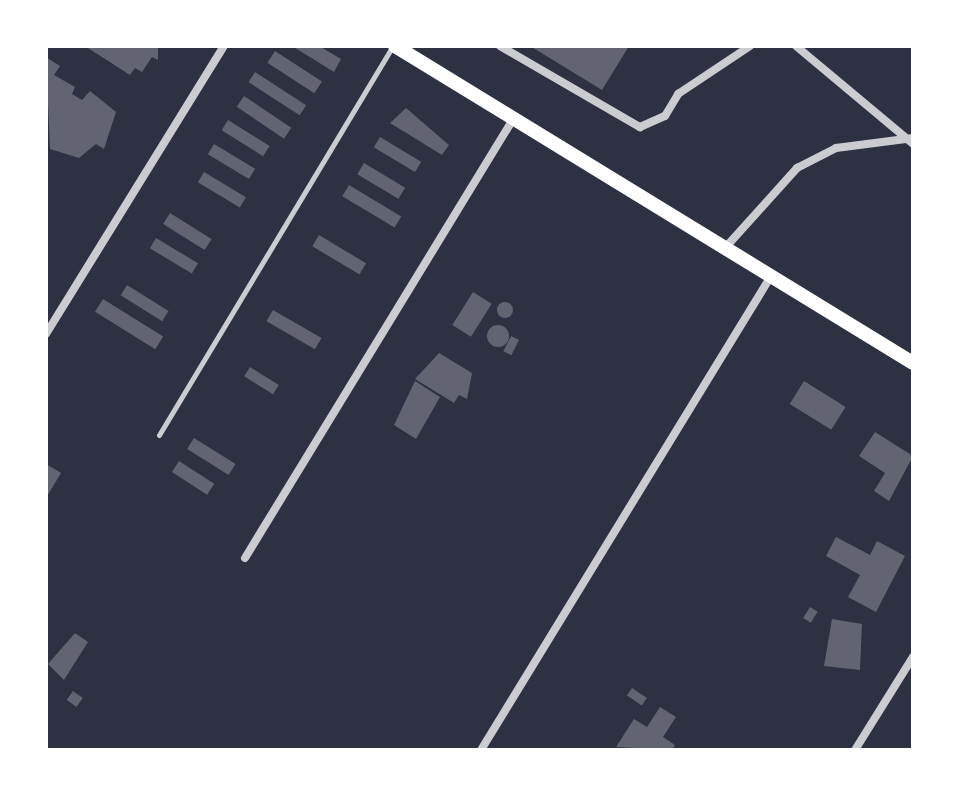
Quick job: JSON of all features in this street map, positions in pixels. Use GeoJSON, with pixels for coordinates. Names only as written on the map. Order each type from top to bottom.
{"type":"FeatureCollection","features":[{"type":"Feature","properties":{"kind":"main road"},"geometry":{"type":"LineString","coordinates":[[394,46],[512,121],[913,363]]}},
{"type":"Feature","properties":{"kind":"street"},"geometry":{"type":"LineString","coordinates":[[46,334],[224,46]]}},
{"type":"Feature","properties":{"kind":"street"},"geometry":{"type":"LineString","coordinates":[[500,46],[640,127],[665,116],[678,94],[750,46]]}},
{"type":"Feature","properties":{"kind":"street"},"geometry":{"type":"LineString","coordinates":[[796,46],[910,139]]}},
{"type":"Feature","properties":{"kind":"street"},"geometry":{"type":"LineString","coordinates":[[245,558],[512,121]]}},
{"type":"Feature","properties":{"kind":"street"},"geometry":{"type":"LineString","coordinates":[[725,248],[797,168],[836,148],[910,139]]}},
{"type":"Feature","properties":{"kind":"street"},"geometry":{"type":"LineString","coordinates":[[481,750],[771,276]]}},
{"type":"Feature","properties":{"kind":"street"},"geometry":{"type":"LineString","coordinates":[[855,750],[913,657]]}},
{"type":"Feature","properties":{"kind":"lane"},"geometry":{"type":"LineString","coordinates":[[159,435],[394,46]]}},
{"type":"Feature","properties":{"kind":"building"},"geometry":{"type":"Polygon","coordinates":[[[158,46],[158,60],[152,57],[142,72],[135,68],[130,75],[88,48],[158,46]]]}},
{"type":"Feature","properties":{"kind":"building"},"geometry":{"type":"Polygon","coordinates":[[[292,46],[319,46],[341,59],[334,72],[292,46]]]}},
{"type":"Feature","properties":{"kind":"building"},"geometry":{"type":"Polygon","coordinates":[[[530,46],[629,46],[602,90],[530,46]]]}},
{"type":"Feature","properties":{"kind":"building"},"geometry":{"type":"Polygon","coordinates":[[[275,51],[322,81],[314,93],[267,63],[275,51]]]}},
{"type":"Feature","properties":{"kind":"building"},"geometry":{"type":"Polygon","coordinates":[[[46,57],[60,66],[54,75],[75,87],[72,94],[82,100],[90,91],[116,112],[104,149],[96,144],[79,158],[50,149],[46,57]]]}},
{"type":"Feature","properties":{"kind":"building"},"geometry":{"type":"Polygon","coordinates":[[[255,72],[306,105],[300,115],[248,82],[255,72]]]}},
{"type":"Feature","properties":{"kind":"building"},"geometry":{"type":"Polygon","coordinates":[[[244,96],[291,128],[284,139],[237,107],[244,96]]]}},
{"type":"Feature","properties":{"kind":"building"},"geometry":{"type":"Polygon","coordinates":[[[406,108],[449,145],[442,155],[390,123],[406,108]]]}},
{"type":"Feature","properties":{"kind":"building"},"geometry":{"type":"Polygon","coordinates":[[[228,120],[270,146],[263,156],[222,130],[228,120]]]}},
{"type":"Feature","properties":{"kind":"building"},"geometry":{"type":"Polygon","coordinates":[[[380,137],[421,162],[415,172],[374,147],[380,137]]]}},
{"type":"Feature","properties":{"kind":"building"},"geometry":{"type":"Polygon","coordinates":[[[214,144],[255,169],[249,179],[208,154],[214,144]]]}},
{"type":"Feature","properties":{"kind":"building"},"geometry":{"type":"Polygon","coordinates":[[[364,163],[405,188],[398,199],[357,174],[364,163]]]}},
{"type":"Feature","properties":{"kind":"building"},"geometry":{"type":"Polygon","coordinates":[[[204,172],[246,197],[240,208],[198,182],[204,172]]]}},
{"type":"Feature","properties":{"kind":"building"},"geometry":{"type":"Polygon","coordinates":[[[349,185],[401,216],[395,228],[342,196],[349,185]]]}},
{"type":"Feature","properties":{"kind":"building"},"geometry":{"type":"Polygon","coordinates":[[[170,213],[212,239],[205,250],[163,224],[170,213]]]}},
{"type":"Feature","properties":{"kind":"building"},"geometry":{"type":"Polygon","coordinates":[[[319,235],[366,263],[359,274],[312,246],[319,235]]]}},
{"type":"Feature","properties":{"kind":"building"},"geometry":{"type":"Polygon","coordinates":[[[156,238],[198,263],[192,274],[150,248],[156,238]]]}},
{"type":"Feature","properties":{"kind":"building"},"geometry":{"type":"Polygon","coordinates":[[[127,285],[169,311],[162,321],[121,295],[127,285]]]}},
{"type":"Feature","properties":{"kind":"building"},"geometry":{"type":"Polygon","coordinates":[[[473,292],[492,304],[471,337],[452,325],[473,292]]]}},
{"type":"Feature","properties":{"kind":"building"},"geometry":{"type":"Polygon","coordinates":[[[103,299],[163,337],[155,349],[95,312],[103,299]]]}},
{"type":"Feature","properties":{"kind":"building"},"geometry":{"type":"Polygon","coordinates":[[[505,302],[513,310],[505,318],[497,310],[505,302]]]}},
{"type":"Feature","properties":{"kind":"building"},"geometry":{"type":"Polygon","coordinates":[[[273,310],[321,338],[315,349],[266,321],[273,310]]]}},
{"type":"Feature","properties":{"kind":"building"},"geometry":{"type":"Polygon","coordinates":[[[498,325],[506,328],[509,336],[506,344],[498,347],[490,344],[487,336],[490,328],[498,325]]]}},
{"type":"Feature","properties":{"kind":"building"},"geometry":{"type":"Polygon","coordinates":[[[511,336],[519,340],[511,355],[503,351],[511,336]]]}},
{"type":"Feature","properties":{"kind":"building"},"geometry":{"type":"Polygon","coordinates":[[[439,353],[472,373],[467,399],[459,395],[454,403],[415,379],[439,353]]]}},
{"type":"Feature","properties":{"kind":"building"},"geometry":{"type":"Polygon","coordinates":[[[250,367],[279,385],[273,394],[244,376],[250,367]]]}},
{"type":"Feature","properties":{"kind":"building"},"geometry":{"type":"Polygon","coordinates":[[[415,381],[440,397],[416,439],[394,425],[415,381]]]}},
{"type":"Feature","properties":{"kind":"building"},"geometry":{"type":"Polygon","coordinates":[[[804,381],[846,407],[831,430],[790,404],[804,381]]]}},
{"type":"Feature","properties":{"kind":"building"},"geometry":{"type":"Polygon","coordinates":[[[875,432],[913,456],[889,501],[874,491],[885,473],[859,456],[875,432]]]}},
{"type":"Feature","properties":{"kind":"building"},"geometry":{"type":"Polygon","coordinates":[[[194,438],[236,464],[229,475],[187,449],[194,438]]]}},
{"type":"Feature","properties":{"kind":"building"},"geometry":{"type":"Polygon","coordinates":[[[179,461],[214,484],[207,495],[172,472],[179,461]]]}},
{"type":"Feature","properties":{"kind":"building"},"geometry":{"type":"Polygon","coordinates":[[[46,464],[61,473],[46,498],[46,464]]]}},
{"type":"Feature","properties":{"kind":"building"},"geometry":{"type":"Polygon","coordinates":[[[836,537],[870,555],[877,541],[905,556],[876,612],[848,597],[860,575],[826,556],[836,537]]]}},
{"type":"Feature","properties":{"kind":"building"},"geometry":{"type":"Polygon","coordinates":[[[810,607],[818,612],[811,623],[803,618],[810,607]]]}},
{"type":"Feature","properties":{"kind":"building"},"geometry":{"type":"Polygon","coordinates":[[[832,619],[862,624],[860,670],[824,666],[832,619]]]}},
{"type":"Feature","properties":{"kind":"building"},"geometry":{"type":"Polygon","coordinates":[[[75,633],[88,642],[64,680],[48,664],[75,633]]]}},
{"type":"Feature","properties":{"kind":"building"},"geometry":{"type":"Polygon","coordinates":[[[632,688],[647,698],[642,706],[627,695],[632,688]]]}},
{"type":"Feature","properties":{"kind":"building"},"geometry":{"type":"Polygon","coordinates":[[[73,691],[83,698],[77,707],[67,700],[73,691]]]}},
{"type":"Feature","properties":{"kind":"building"},"geometry":{"type":"Polygon","coordinates":[[[660,707],[676,717],[663,737],[675,745],[672,750],[616,747],[634,719],[647,727],[660,707]]]}}]}
